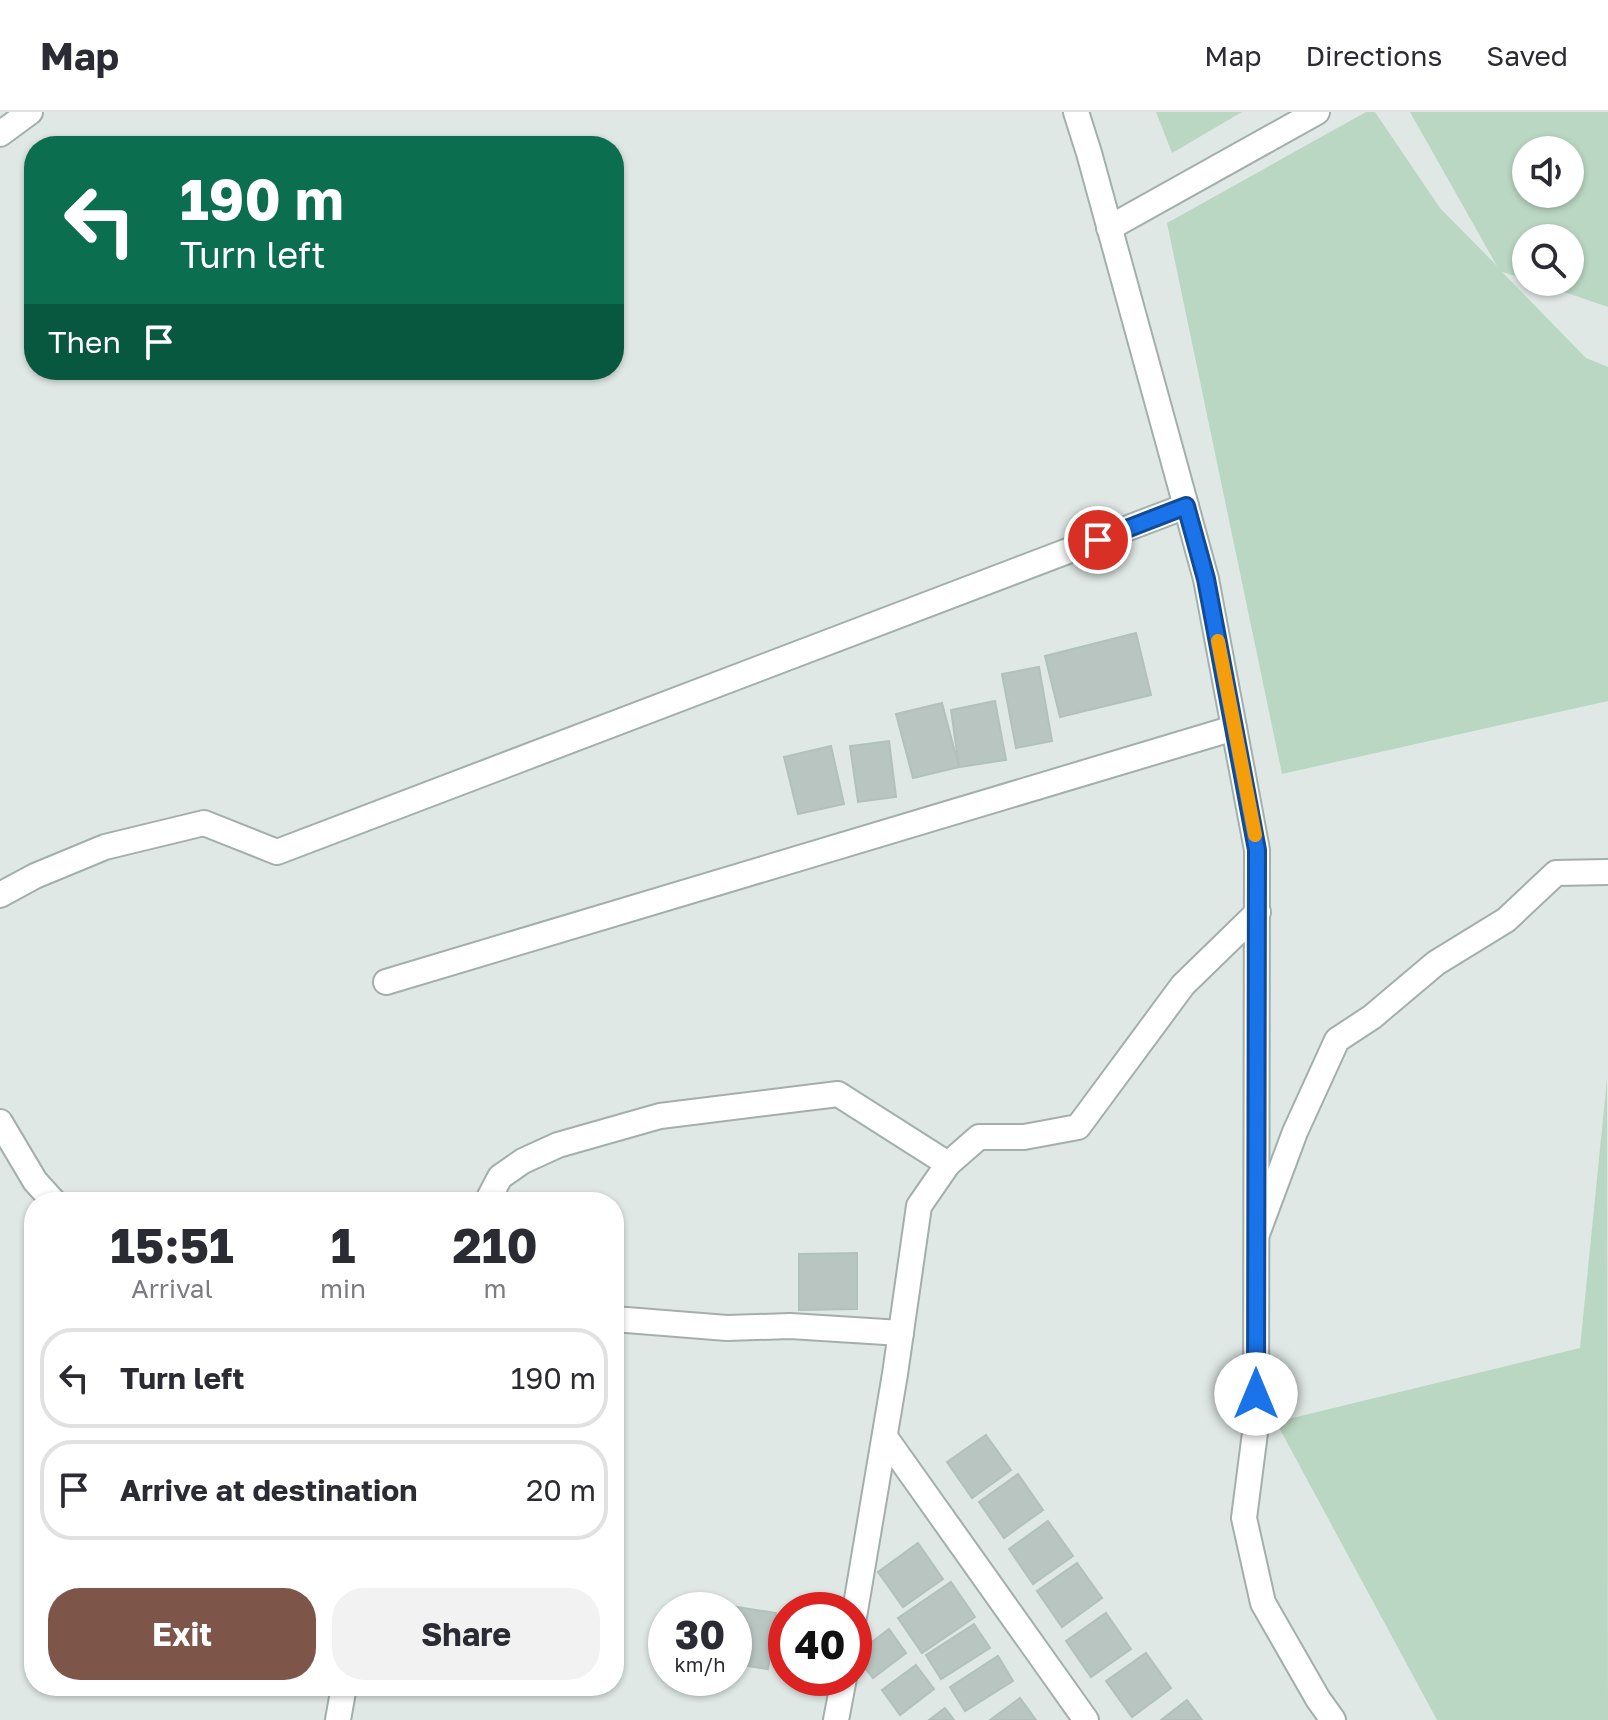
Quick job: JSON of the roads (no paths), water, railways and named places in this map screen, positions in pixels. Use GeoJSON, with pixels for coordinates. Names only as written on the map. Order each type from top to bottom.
{"type":"FeatureCollection","features":[{"type":"Feature","properties":{"kind":"street"},"geometry":{"type":"LineString","coordinates":[[0,134],[30,112]]}},
{"type":"Feature","properties":{"kind":"street"},"geometry":{"type":"LineString","coordinates":[[1076,112],[1206,579],[1257,850],[1256,1425],[1244,1518],[1263,1603],[1333,1720]]}},
{"type":"Feature","properties":{"kind":"street"},"geometry":{"type":"LineString","coordinates":[[1109,228],[1317,112]]}},
{"type":"Feature","properties":{"kind":"street"},"geometry":{"type":"LineString","coordinates":[[0,895],[35,876],[105,847],[204,823],[277,852],[1186,506]]}},
{"type":"Feature","properties":{"kind":"street"},"geometry":{"type":"LineString","coordinates":[[386,982],[1234,728]]}},
{"type":"Feature","properties":{"kind":"street"},"geometry":{"type":"LineString","coordinates":[[1256,1235],[1295,1132],[1337,1040],[1372,1017],[1436,963],[1506,920],[1556,873],[1608,872]]}},
{"type":"Feature","properties":{"kind":"street"},"geometry":{"type":"LineString","coordinates":[[858,1592],[919,1206],[948,1164],[979,1137],[1024,1137],[1078,1127],[1183,985],[1258,912]]}},
{"type":"Feature","properties":{"kind":"street"},"geometry":{"type":"LineString","coordinates":[[492,1192],[500,1177],[523,1161],[558,1145],[660,1116],[838,1094],[948,1164]]}},
{"type":"Feature","properties":{"kind":"street"},"geometry":{"type":"LineString","coordinates":[[0,1122],[35,1181],[45,1192]]}},
{"type":"Feature","properties":{"kind":"street"},"geometry":{"type":"LineString","coordinates":[[624,1320],[727,1328],[790,1326],[901,1333]]}},
{"type":"Feature","properties":{"kind":"street"},"geometry":{"type":"LineString","coordinates":[[885,1437],[1086,1720]]}},
{"type":"Feature","properties":{"kind":"street"},"geometry":{"type":"LineString","coordinates":[[338,1720],[342,1696]]}},
{"type":"Feature","properties":{"kind":"street"},"geometry":{"type":"LineString","coordinates":[[836,1720],[841,1696]]}}]}
